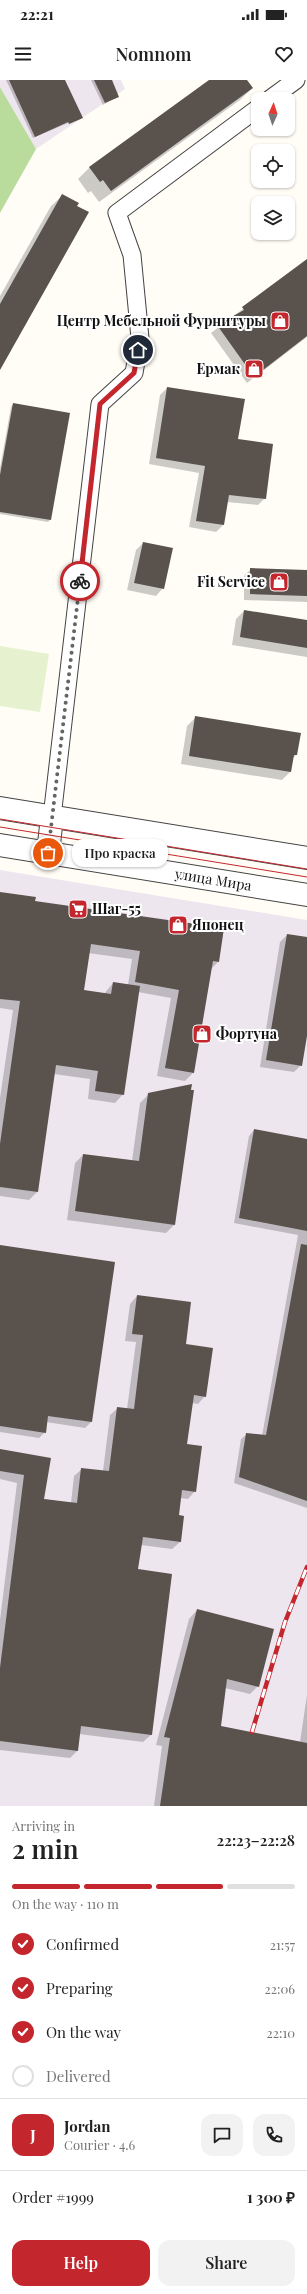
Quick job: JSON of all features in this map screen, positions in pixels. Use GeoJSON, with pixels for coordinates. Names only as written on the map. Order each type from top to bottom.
{"type":"FeatureCollection","features":[{"type":"Feature","properties":{"kind":"street"},"geometry":{"type":"LineString","coordinates":[[280,92],[296,80]]}},
{"type":"Feature","properties":{"kind":"street"},"geometry":{"type":"LineString","coordinates":[[48,853],[100,404],[134,373],[140,338],[132,255],[117,213],[251,113]]}},
{"type":"Feature","properties":{"kind":"street"},"geometry":{"type":"LineString","coordinates":[[0,808],[307,858]]}},
{"type":"Feature","properties":{"kind":"street","name":"улица Мира"},"geometry":{"type":"LineString","coordinates":[[0,845],[307,895]]}},
{"type":"Feature","properties":{"kind":"shaded area"},"geometry":{"type":"Polygon","coordinates":[[[0,80],[121,80],[125,89],[36,149],[0,87],[0,80]]]}},
{"type":"Feature","properties":{"kind":"shaded area"},"geometry":{"type":"Polygon","coordinates":[[[0,870],[307,920],[307,1806],[0,1806],[0,870]]]}},
{"type":"Feature","properties":{"kind":"green space"},"geometry":{"type":"Polygon","coordinates":[[[0,87],[36,149],[0,213],[0,87]]]}},
{"type":"Feature","properties":{"kind":"green space"},"geometry":{"type":"Polygon","coordinates":[[[0,646],[49,654],[40,712],[0,706],[0,646]]]}},
{"type":"Feature","properties":{"kind":"building"},"geometry":{"type":"Polygon","coordinates":[[[9,80],[65,80],[83,118],[69,124],[68,122],[35,137],[9,80]]]}},
{"type":"Feature","properties":{"kind":"building"},"geometry":{"type":"Polygon","coordinates":[[[94,80],[112,80],[119,97],[105,103],[94,80]]]}},
{"type":"Feature","properties":{"kind":"building"},"geometry":{"type":"Polygon","coordinates":[[[209,80],[247,80],[253,88],[111,191],[103,180],[100,182],[89,167],[209,80]]]}},
{"type":"Feature","properties":{"kind":"building"},"geometry":{"type":"Polygon","coordinates":[[[62,194],[79,203],[77,206],[89,212],[0,370],[0,304],[62,194]]]}},
{"type":"Feature","properties":{"kind":"building","name":"Центр Мебельной Фурнитуры"},"geometry":{"type":"Polygon","coordinates":[[[307,259],[307,336],[254,377],[217,325],[244,310],[242,307],[307,259]]]}},
{"type":"Feature","properties":{"kind":"building"},"geometry":{"type":"Polygon","coordinates":[[[167,387],[245,399],[238,439],[273,444],[266,499],[229,495],[224,525],[196,521],[205,466],[156,458],[167,387]]]}},
{"type":"Feature","properties":{"kind":"building"},"geometry":{"type":"Polygon","coordinates":[[[13,403],[70,413],[51,520],[0,512],[0,475],[13,403]]]}},
{"type":"Feature","properties":{"kind":"building"},"geometry":{"type":"Polygon","coordinates":[[[143,542],[173,548],[164,589],[134,583],[143,542]]]}},
{"type":"Feature","properties":{"kind":"building","name":"Fit Service"},"geometry":{"type":"Polygon","coordinates":[[[250,568],[307,570],[307,596],[250,594],[250,568]]]}},
{"type":"Feature","properties":{"kind":"building"},"geometry":{"type":"Polygon","coordinates":[[[244,610],[307,620],[307,648],[240,637],[244,610]]]}},
{"type":"Feature","properties":{"kind":"building"},"geometry":{"type":"Polygon","coordinates":[[[195,716],[301,733],[297,755],[294,755],[291,772],[189,756],[195,716]]]}},
{"type":"Feature","properties":{"kind":"building"},"geometry":{"type":"Polygon","coordinates":[[[0,892],[36,897],[35,901],[224,928],[219,962],[213,961],[194,1073],[165,1068],[179,990],[135,982],[140,951],[91,944],[84,990],[111,994],[113,982],[140,986],[124,1095],[95,1091],[98,1071],[56,1065],[38,1192],[0,1187],[0,1144],[20,1001],[0,999],[0,892]]]}},
{"type":"Feature","properties":{"kind":"building"},"geometry":{"type":"Polygon","coordinates":[[[287,934],[307,937],[307,1036],[302,1066],[266,1060],[287,934]]]}},
{"type":"Feature","properties":{"kind":"building"},"geometry":{"type":"Polygon","coordinates":[[[192,1084],[191,1090],[194,1090],[175,1225],[75,1211],[83,1154],[139,1161],[148,1093],[192,1084]]]}},
{"type":"Feature","properties":{"kind":"building"},"geometry":{"type":"Polygon","coordinates":[[[254,1129],[307,1139],[307,1231],[239,1218],[254,1129]]]}},
{"type":"Feature","properties":{"kind":"building"},"geometry":{"type":"Polygon","coordinates":[[[301,1244],[307,1245],[307,1501],[239,1477],[246,1433],[266,1435],[301,1244]]]}},
{"type":"Feature","properties":{"kind":"building"},"geometry":{"type":"Polygon","coordinates":[[[0,1245],[115,1262],[92,1422],[48,1416],[46,1433],[0,1426],[0,1245]]]}},
{"type":"Feature","properties":{"kind":"building"},"geometry":{"type":"Polygon","coordinates":[[[137,1295],[191,1302],[186,1344],[213,1348],[206,1397],[194,1395],[187,1444],[202,1446],[196,1492],[182,1490],[179,1515],[184,1516],[181,1542],[143,1537],[138,1569],[172,1574],[152,1735],[81,1726],[78,1751],[0,1741],[0,1668],[24,1475],[0,1471],[0,1449],[51,1458],[44,1499],[77,1503],[81,1468],[109,1471],[117,1407],[134,1409],[143,1335],[132,1334],[137,1295]]]}},
{"type":"Feature","properties":{"kind":"building"},"geometry":{"type":"Polygon","coordinates":[[[197,1609],[274,1629],[259,1687],[227,1679],[221,1726],[307,1743],[307,1806],[160,1806],[170,1738],[164,1737],[197,1609]]]}},
{"type":"Feature","properties":{"kind":"tram line"},"geometry":{"type":"LineString","coordinates":[[0,819],[307,869]]}},
{"type":"Feature","properties":{"kind":"tram line"},"geometry":{"type":"LineString","coordinates":[[0,827],[307,877]]}},
{"type":"Feature","properties":{"kind":"railway"},"geometry":{"type":"LineString","coordinates":[[252,1732],[285,1622],[307,1567]]}},
{"type":"Feature","properties":{"kind":"way so far"},"geometry":{"type":"LineString","coordinates":[[48,853],[80,581]]}},
{"type":"Feature","properties":{"kind":"place","name":"Центр Мебельной Фурнитуры"},"geometry":{"type":"Point","coordinates":[280,321]}},
{"type":"Feature","properties":{"kind":"place","name":"Ермак"},"geometry":{"type":"Point","coordinates":[254,369]}},
{"type":"Feature","properties":{"kind":"place","name":"Fit Service"},"geometry":{"type":"Point","coordinates":[279,582]}},
{"type":"Feature","properties":{"kind":"place","name":"Про краска"},"geometry":{"type":"Point","coordinates":[48,853]}},
{"type":"Feature","properties":{"kind":"place","name":"Шаг-55"},"geometry":{"type":"Point","coordinates":[78,909]}},
{"type":"Feature","properties":{"kind":"place","name":"Японец"},"geometry":{"type":"Point","coordinates":[178,925]}},
{"type":"Feature","properties":{"kind":"place","name":"Фортуна"},"geometry":{"type":"Point","coordinates":[202,1034]}},
{"type":"Feature","properties":{"kind":"route"},"geometry":{"type":"LineString","coordinates":[[80,581],[100,404],[134,373],[138,350]]}}]}
